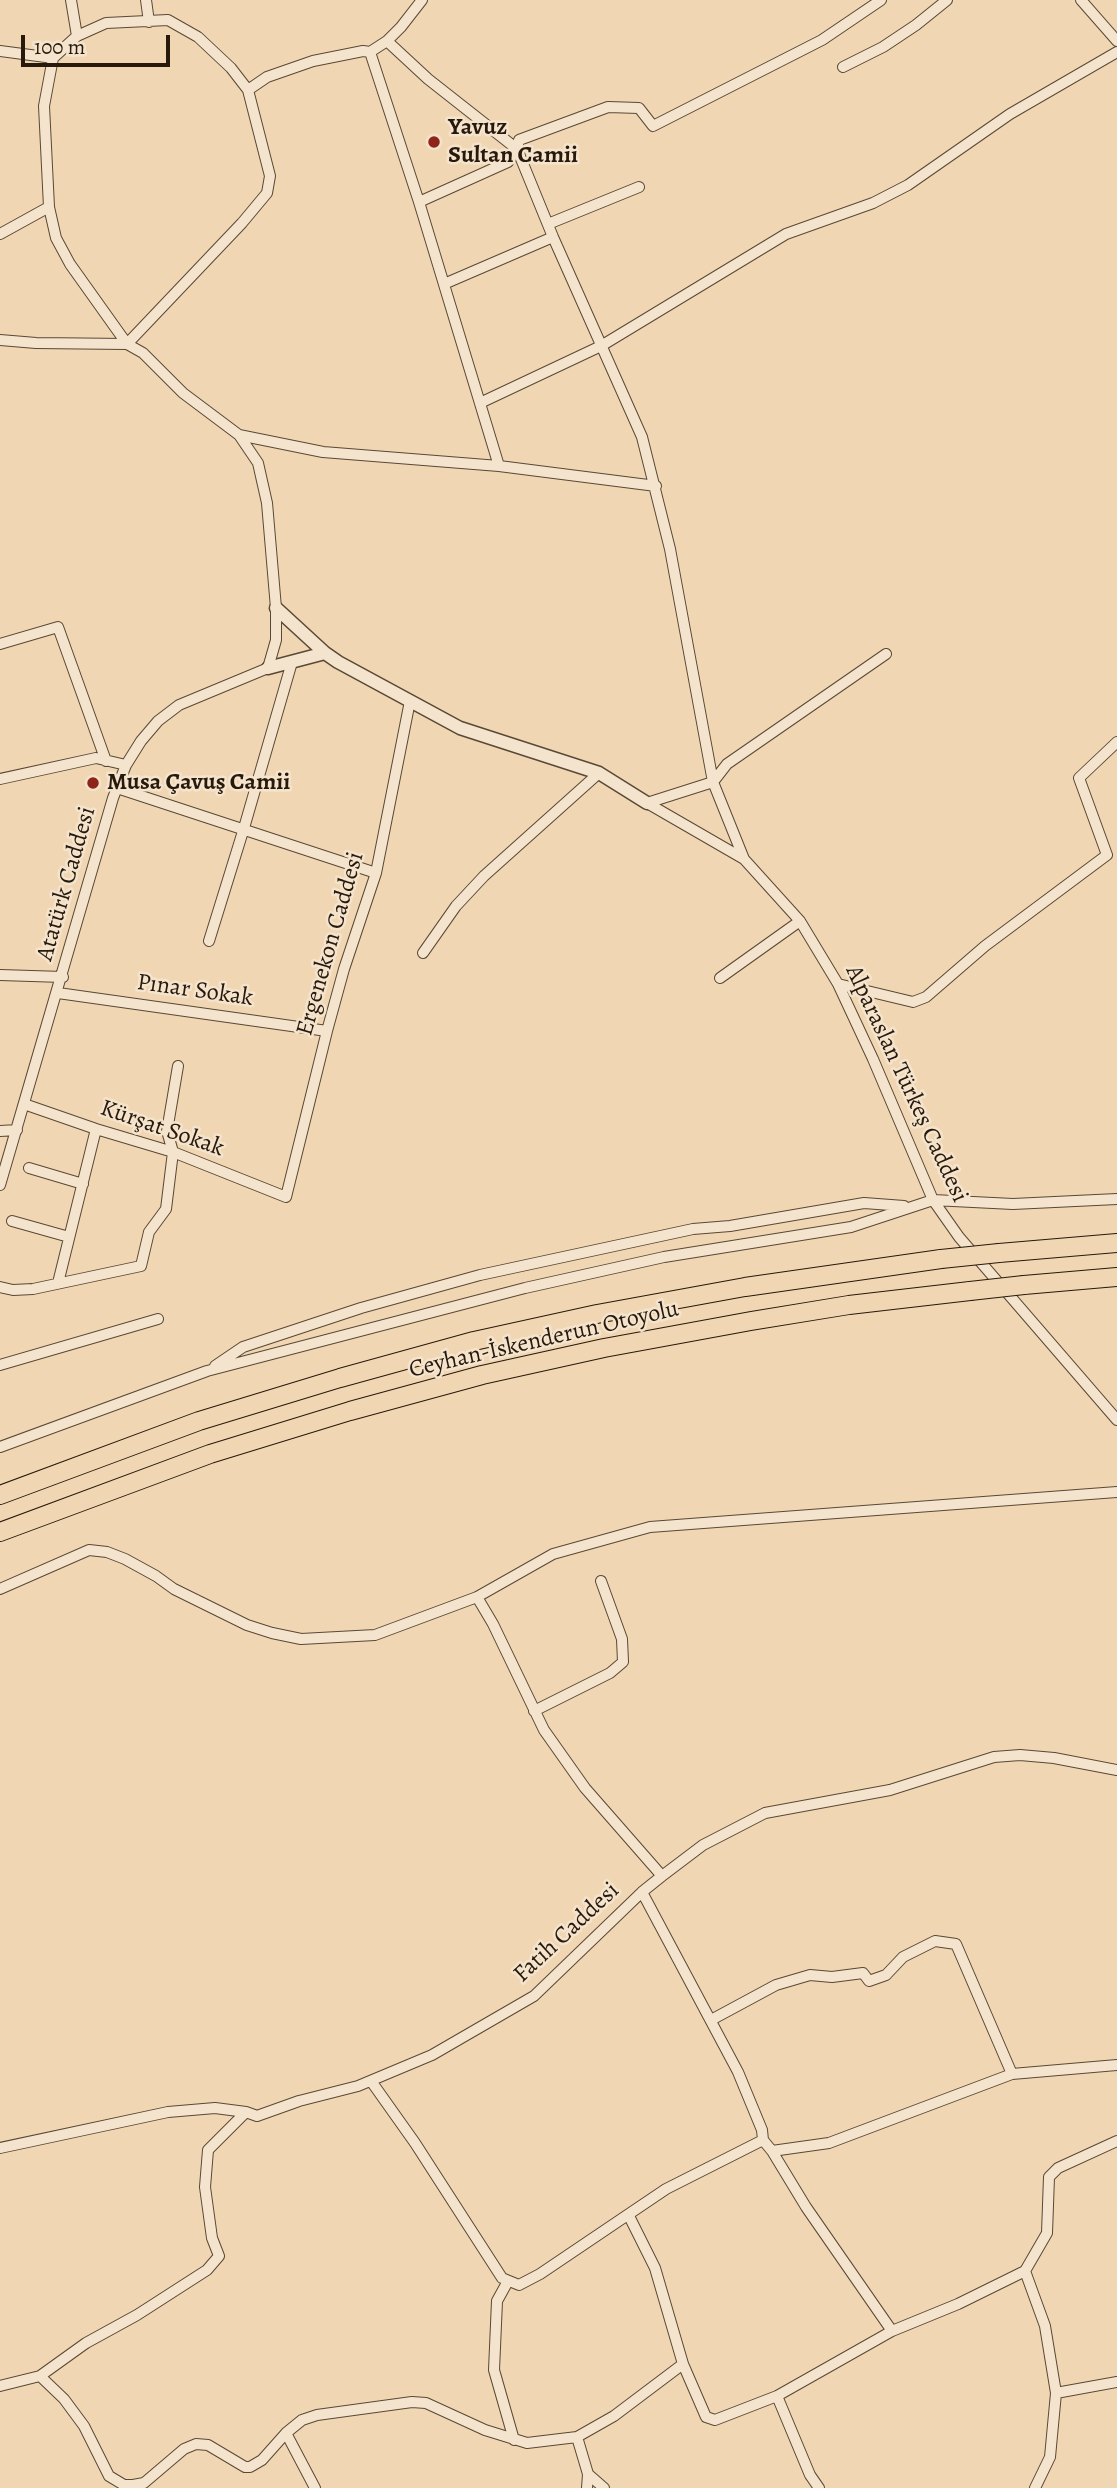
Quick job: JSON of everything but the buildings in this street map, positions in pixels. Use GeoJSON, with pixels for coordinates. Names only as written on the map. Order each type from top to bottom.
{"type":"FeatureCollection","features":[{"type":"Feature","properties":{"kind":"highway","name":"Ceyhan-İskenderun Otoyolu"},"geometry":{"type":"LineString","coordinates":[[0,1494],[199,1421],[474,1341],[597,1314],[745,1287],[941,1259],[1117,1242]]}},
{"type":"Feature","properties":{"kind":"highway","name":"Ceyhan-İskenderun Otoyolu"},"geometry":{"type":"LineString","coordinates":[[0,1532],[210,1454],[350,1411],[482,1375],[604,1349],[849,1305],[1117,1277]]}},
{"type":"Feature","properties":{"kind":"street"},"geometry":{"type":"LineString","coordinates":[[71,0],[77,36]]}},
{"type":"Feature","properties":{"kind":"street"},"geometry":{"type":"LineString","coordinates":[[146,0],[149,22]]}},
{"type":"Feature","properties":{"kind":"street"},"geometry":{"type":"LineString","coordinates":[[248,90],[267,77],[313,61],[370,52],[387,41],[422,0]]}},
{"type":"Feature","properties":{"kind":"street"},"geometry":{"type":"LineString","coordinates":[[419,202],[508,162],[517,149],[519,140],[608,107],[639,108],[653,126],[822,40],[881,0]]}},
{"type":"Feature","properties":{"kind":"street"},"geometry":{"type":"LineString","coordinates":[[843,67],[883,47],[916,26],[947,0]]}},
{"type":"Feature","properties":{"kind":"street"},"geometry":{"type":"LineString","coordinates":[[1081,0],[1117,41]]}},
{"type":"Feature","properties":{"kind":"street"},"geometry":{"type":"LineString","coordinates":[[168,20],[198,37],[231,68],[248,90],[270,176],[267,192],[242,223],[127,344],[70,264],[56,238],[50,207],[44,106],[53,58],[77,36],[106,23],[168,20]]}},
{"type":"Feature","properties":{"kind":"street"},"geometry":{"type":"LineString","coordinates":[[387,41],[428,79],[517,149],[553,237],[642,436],[670,549],[713,782],[744,859]]}},
{"type":"Feature","properties":{"kind":"street"},"geometry":{"type":"LineString","coordinates":[[0,51],[53,58]]}},
{"type":"Feature","properties":{"kind":"street"},"geometry":{"type":"LineString","coordinates":[[370,52],[419,202],[499,466]]}},
{"type":"Feature","properties":{"kind":"street"},"geometry":{"type":"LineString","coordinates":[[480,403],[601,345],[786,234],[873,202],[908,185],[1010,114],[1117,52]]}},
{"type":"Feature","properties":{"kind":"street"},"geometry":{"type":"LineString","coordinates":[[548,225],[639,187]]}},
{"type":"Feature","properties":{"kind":"street"},"geometry":{"type":"LineString","coordinates":[[0,234],[50,207]]}},
{"type":"Feature","properties":{"kind":"street"},"geometry":{"type":"LineString","coordinates":[[444,285],[553,237]]}},
{"type":"Feature","properties":{"kind":"street"},"geometry":{"type":"LineString","coordinates":[[0,340],[48,344],[127,344],[143,352],[183,393],[239,435],[258,463],[267,503],[276,608],[276,640],[268,668],[325,653]]}},
{"type":"Feature","properties":{"kind":"street"},"geometry":{"type":"LineString","coordinates":[[239,435],[323,452],[499,466],[656,486]]}},
{"type":"Feature","properties":{"kind":"street"},"geometry":{"type":"LineString","coordinates":[[276,608],[325,653],[460,728],[599,773],[744,859]]}},
{"type":"Feature","properties":{"kind":"street"},"geometry":{"type":"LineString","coordinates":[[0,644],[58,627],[106,761]]}},
{"type":"Feature","properties":{"kind":"street"},"geometry":{"type":"LineString","coordinates":[[647,803],[713,782],[727,764],[886,654]]}},
{"type":"Feature","properties":{"kind":"street"},"geometry":{"type":"LineString","coordinates":[[209,941],[292,662]]}},
{"type":"Feature","properties":{"kind":"street","name":"Atatürk Caddesi"},"geometry":{"type":"LineString","coordinates":[[0,1185],[126,765],[158,721],[179,705],[268,668]]}},
{"type":"Feature","properties":{"kind":"street","name":"Ergenekon Caddesi"},"geometry":{"type":"LineString","coordinates":[[286,1197],[344,969],[376,873],[410,701]]}},
{"type":"Feature","properties":{"kind":"street"},"geometry":{"type":"LineString","coordinates":[[1107,855],[1079,778],[1117,742]]}},
{"type":"Feature","properties":{"kind":"street"},"geometry":{"type":"LineString","coordinates":[[0,779],[96,758],[126,765]]}},
{"type":"Feature","properties":{"kind":"street"},"geometry":{"type":"LineString","coordinates":[[423,953],[456,906],[484,876],[599,773]]}},
{"type":"Feature","properties":{"kind":"street"},"geometry":{"type":"LineString","coordinates":[[117,788],[376,873]]}},
{"type":"Feature","properties":{"kind":"street"},"geometry":{"type":"LineString","coordinates":[[838,984],[913,1002],[926,997],[985,946],[1117,846]]}},
{"type":"Feature","properties":{"kind":"street","name":"Alparaslan Türkeş Caddesi"},"geometry":{"type":"LineString","coordinates":[[744,859],[800,921],[838,984],[933,1200],[959,1237],[1117,1420]]}},
{"type":"Feature","properties":{"kind":"street"},"geometry":{"type":"LineString","coordinates":[[719,978],[800,921]]}},
{"type":"Feature","properties":{"kind":"street"},"geometry":{"type":"LineString","coordinates":[[0,975],[63,976]]}},
{"type":"Feature","properties":{"kind":"street","name":"Pınar Sokak"},"geometry":{"type":"LineString","coordinates":[[58,993],[327,1031]]}},
{"type":"Feature","properties":{"kind":"street"},"geometry":{"type":"LineString","coordinates":[[0,1287],[13,1290],[33,1289],[141,1266],[149,1232],[166,1209],[173,1152],[167,1131],[178,1066]]}},
{"type":"Feature","properties":{"kind":"street","name":"Kürşat Sokak"},"geometry":{"type":"LineString","coordinates":[[24,1104],[173,1152],[286,1197]]}},
{"type":"Feature","properties":{"kind":"street"},"geometry":{"type":"LineString","coordinates":[[58,1283],[96,1129]]}},
{"type":"Feature","properties":{"kind":"street"},"geometry":{"type":"LineString","coordinates":[[0,1131],[17,1130]]}},
{"type":"Feature","properties":{"kind":"street"},"geometry":{"type":"LineString","coordinates":[[29,1168],[83,1184]]}},
{"type":"Feature","properties":{"kind":"street"},"geometry":{"type":"LineString","coordinates":[[0,1447],[207,1371],[524,1288],[664,1257],[851,1227],[933,1200],[1013,1204],[1117,1199]]}},
{"type":"Feature","properties":{"kind":"street"},"geometry":{"type":"LineString","coordinates":[[207,1371],[243,1347],[361,1308],[480,1275],[693,1229],[730,1226],[864,1203],[912,1206]]}},
{"type":"Feature","properties":{"kind":"street"},"geometry":{"type":"LineString","coordinates":[[12,1221],[69,1237]]}},
{"type":"Feature","properties":{"kind":"street"},"geometry":{"type":"LineString","coordinates":[[0,1365],[158,1319]]}},
{"type":"Feature","properties":{"kind":"street"},"geometry":{"type":"LineString","coordinates":[[0,1589],[89,1550],[107,1552],[125,1559],[174,1589],[247,1625],[301,1639],[375,1635],[477,1597],[553,1553],[650,1527],[1117,1492]]}},
{"type":"Feature","properties":{"kind":"street"},"geometry":{"type":"LineString","coordinates":[[534,1711],[610,1673],[623,1662],[622,1639],[601,1581]]}},
{"type":"Feature","properties":{"kind":"street"},"geometry":{"type":"LineString","coordinates":[[477,1597],[493,1624],[544,1730],[585,1788],[662,1876]]}},
{"type":"Feature","properties":{"kind":"street","name":"Fatih Caddesi"},"geometry":{"type":"LineString","coordinates":[[0,2148],[168,2112],[215,2108],[257,2116],[299,2101],[372,2081],[432,2055],[534,1996],[662,1876],[703,1845],[765,1813],[890,1790],[994,1757],[1020,1755],[1065,1759],[1117,1770]]}},
{"type":"Feature","properties":{"kind":"street"},"geometry":{"type":"LineString","coordinates":[[642,1892],[738,2072],[762,2130],[763,2140],[892,2331]]}},
{"type":"Feature","properties":{"kind":"street"},"geometry":{"type":"LineString","coordinates":[[711,2020],[776,1985],[810,1975],[832,1977],[863,1973],[869,1981],[886,1975],[903,1956],[935,1941],[956,1944],[1012,2074]]}},
{"type":"Feature","properties":{"kind":"street"},"geometry":{"type":"LineString","coordinates":[[772,2151],[829,2143],[1012,2074],[1117,2065]]}},
{"type":"Feature","properties":{"kind":"street"},"geometry":{"type":"LineString","coordinates":[[372,2081],[502,2278],[519,2285],[629,2216],[666,2189],[763,2140]]}},
{"type":"Feature","properties":{"kind":"street"},"geometry":{"type":"LineString","coordinates":[[0,2386],[40,2376],[86,2343],[208,2270],[219,2256],[212,2238],[205,2187],[208,2150],[246,2112]]}},
{"type":"Feature","properties":{"kind":"street"},"geometry":{"type":"LineString","coordinates":[[629,2216],[655,2268],[683,2364],[706,2417],[715,2420],[777,2396],[892,2331],[1025,2272],[1047,2233],[1049,2177],[1058,2168],[1117,2141]]}},
{"type":"Feature","properties":{"kind":"street"},"geometry":{"type":"LineString","coordinates":[[1025,2272],[1045,2326],[1056,2393],[1050,2456],[1035,2488]]}},
{"type":"Feature","properties":{"kind":"street"},"geometry":{"type":"LineString","coordinates":[[509,2281],[496,2301],[494,2370],[513,2440]]}},
{"type":"Feature","properties":{"kind":"street"},"geometry":{"type":"LineString","coordinates":[[40,2376],[64,2399],[84,2426],[109,2476],[124,2485],[144,2483],[184,2449],[196,2444],[208,2445],[245,2467],[250,2467],[262,2460],[286,2433],[302,2420],[317,2415],[412,2402],[426,2403],[485,2430],[527,2443],[577,2437],[614,2416],[683,2364]]}},
{"type":"Feature","properties":{"kind":"street"},"geometry":{"type":"LineString","coordinates":[[1056,2393],[1117,2382]]}},
{"type":"Feature","properties":{"kind":"street"},"geometry":{"type":"LineString","coordinates":[[777,2396],[810,2475],[820,2488]]}},
{"type":"Feature","properties":{"kind":"street"},"geometry":{"type":"LineString","coordinates":[[286,2433],[315,2488]]}},
{"type":"Feature","properties":{"kind":"street"},"geometry":{"type":"LineString","coordinates":[[577,2437],[587,2474],[587,2488]]}},
{"type":"Feature","properties":{"kind":"street"},"geometry":{"type":"LineString","coordinates":[[587,2474],[604,2488]]}},
{"type":"Feature","properties":{"kind":"place","name":"Yavuz Sultan Camii"},"geometry":{"type":"Point","coordinates":[434,142]}},
{"type":"Feature","properties":{"kind":"place","name":"Musa Çavuş Camii"},"geometry":{"type":"Point","coordinates":[93,783]}}]}
